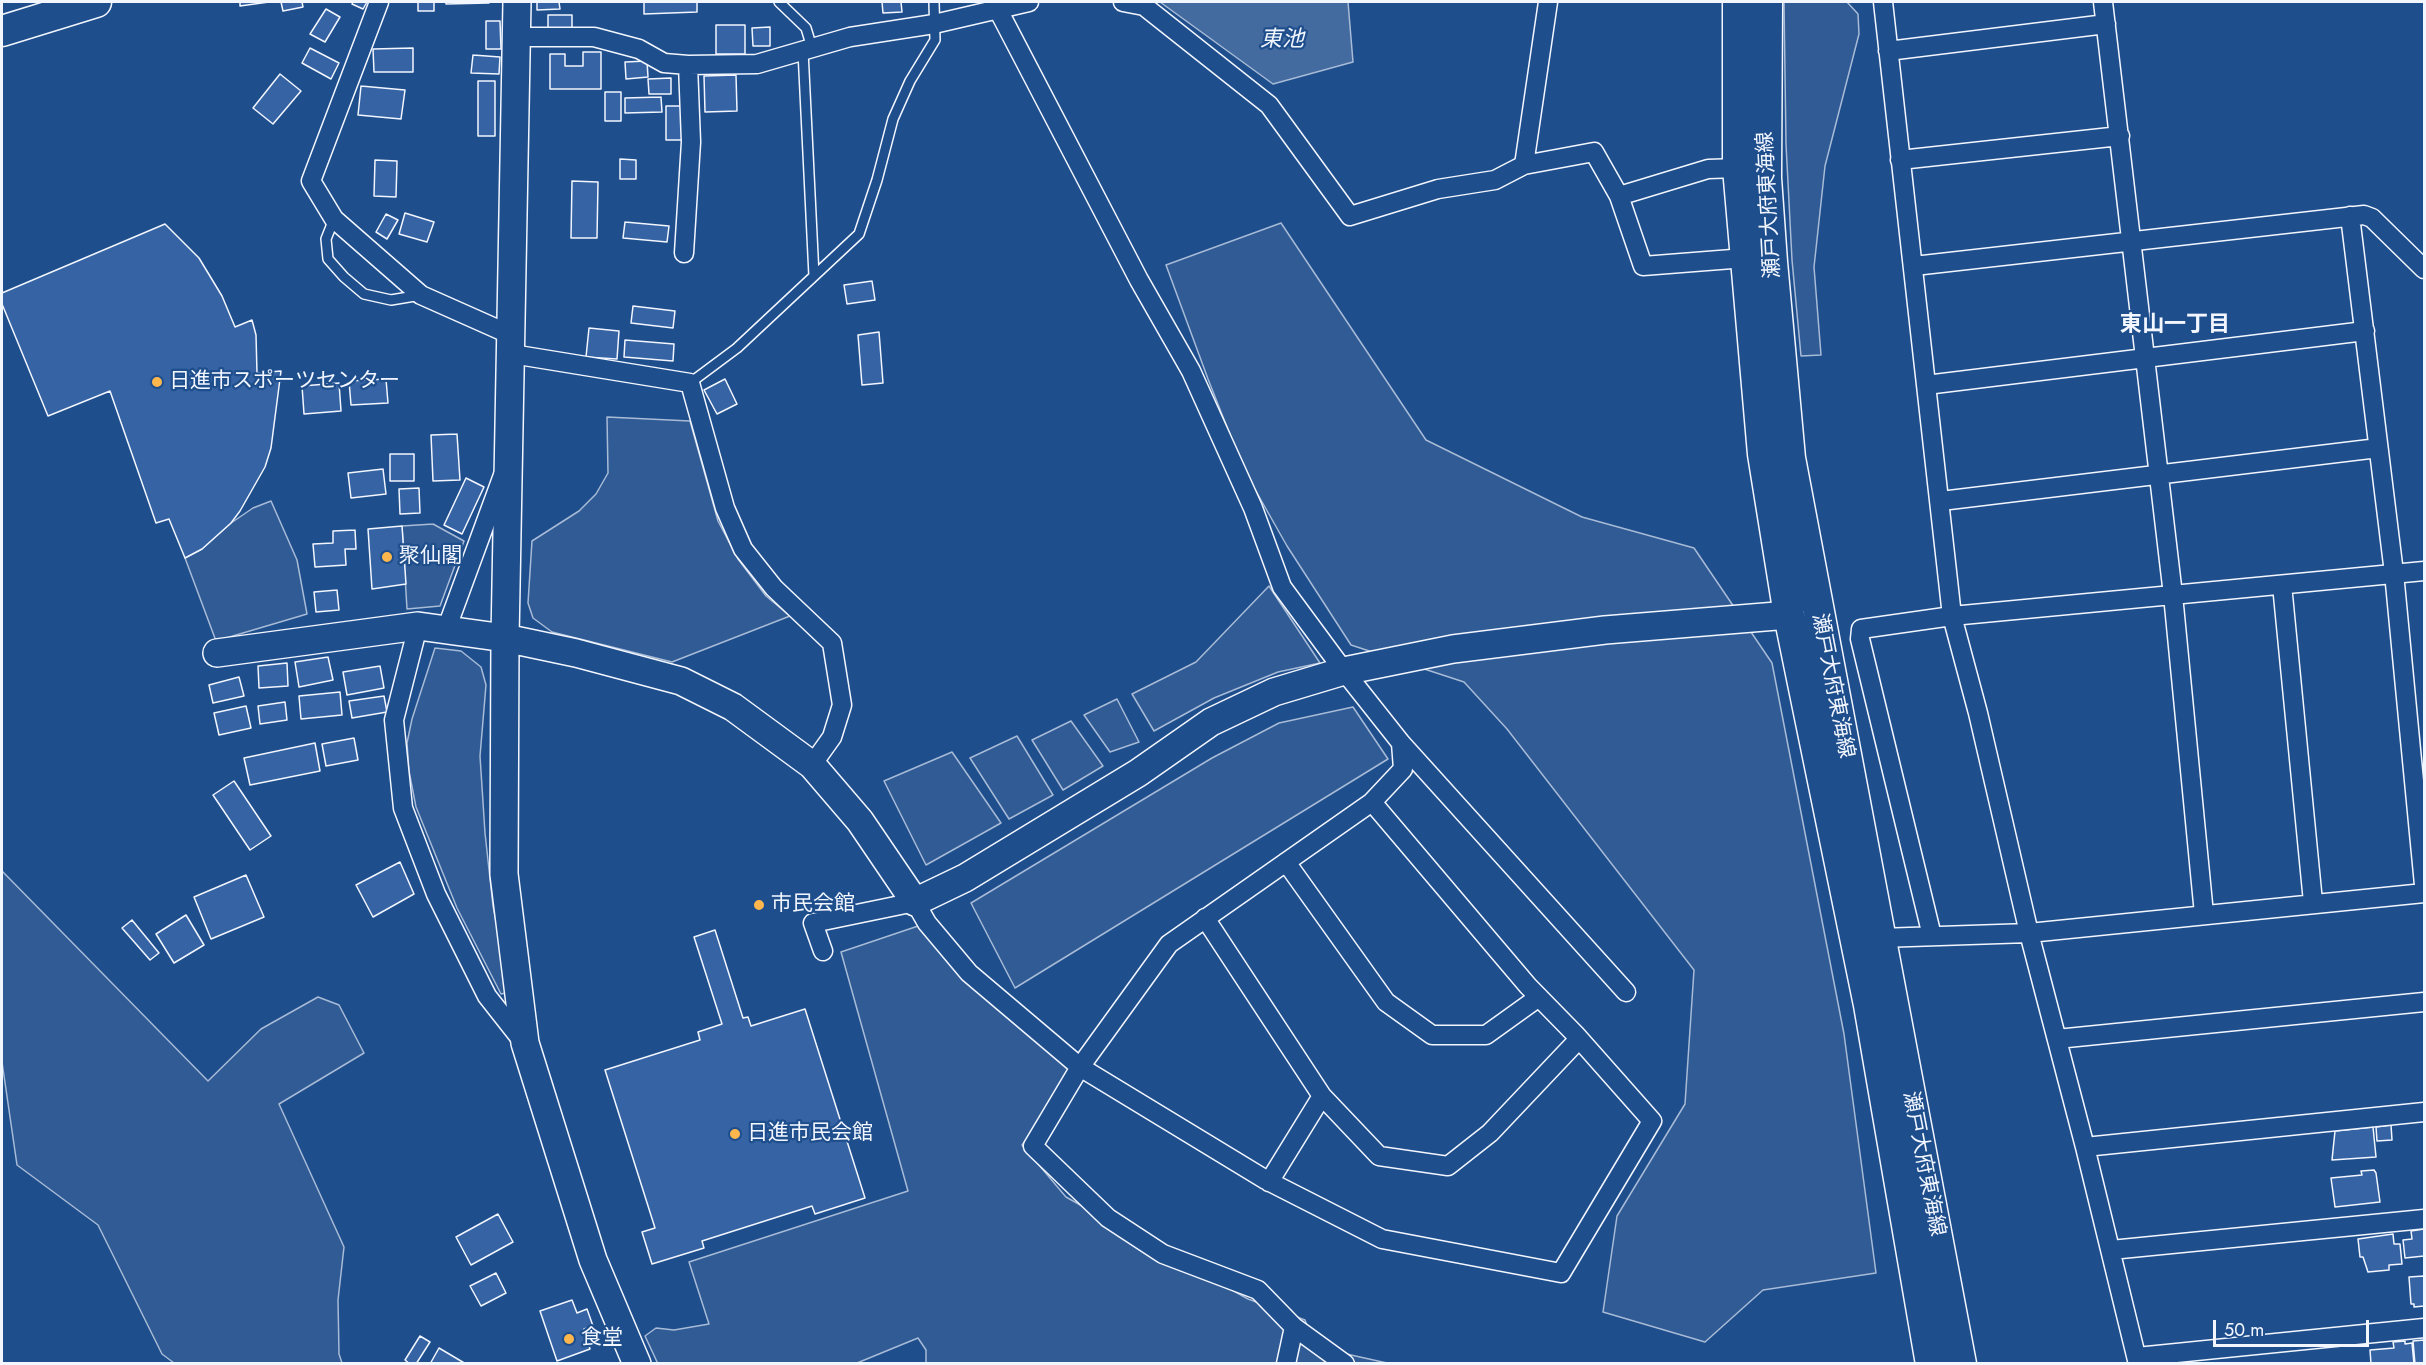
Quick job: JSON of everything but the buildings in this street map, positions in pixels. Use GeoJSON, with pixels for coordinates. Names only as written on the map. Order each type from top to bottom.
{"type":"FeatureCollection","features":[{"type":"Feature","properties":{"kind":"main road"},"geometry":{"type":"LineString","coordinates":[[2,31],[96,2]]}},
{"type":"Feature","properties":{"kind":"main road","name":"瀬戸大府東海線"},"geometry":{"type":"LineString","coordinates":[[1738,2],[1738,168],[1763,454],[1789,615],[1869,1005],[1931,1364]]}},
{"type":"Feature","properties":{"kind":"main road","name":"瀬戸大府東海線"},"geometry":{"type":"LineString","coordinates":[[1767,2],[1766,178],[1790,458],[1961,1364]]}},
{"type":"Feature","properties":{"kind":"street"},"geometry":{"type":"LineString","coordinates":[[379,2],[311,181],[334,219],[421,295],[512,344],[690,383],[725,508],[743,549],[774,588],[832,643],[842,705],[832,737],[812,765]]}},
{"type":"Feature","properties":{"kind":"street"},"geometry":{"type":"LineString","coordinates":[[517,2],[505,638],[504,874],[525,1043],[593,1260],[637,1364]]}},
{"type":"Feature","properties":{"kind":"street"},"geometry":{"type":"LineString","coordinates":[[517,37],[594,37],[639,49],[664,63],[688,66],[757,64],[850,37],[934,24],[996,5],[1029,2]]}},
{"type":"Feature","properties":{"kind":"street"},"geometry":{"type":"LineString","coordinates":[[1130,2],[1144,6],[1269,105],[1350,216],[1438,189],[1495,180],[1524,165],[1594,152],[1618,196],[1643,266],[1745,258]]}},
{"type":"Feature","properties":{"kind":"street"},"geometry":{"type":"LineString","coordinates":[[1524,165],[1548,2]]}},
{"type":"Feature","properties":{"kind":"street"},"geometry":{"type":"LineString","coordinates":[[1883,2],[1941,501],[1952,616],[1978,713],[2029,933],[2138,1360],[2424,1328]]}},
{"type":"Feature","properties":{"kind":"street"},"geometry":{"type":"LineString","coordinates":[[2103,2],[2173,595],[2204,914]]}},
{"type":"Feature","properties":{"kind":"street"},"geometry":{"type":"LineString","coordinates":[[996,5],[1139,280],[1191,371],[1253,508],[1282,587],[1401,743],[1626,992]]}},
{"type":"Feature","properties":{"kind":"street"},"geometry":{"type":"LineString","coordinates":[[1888,51],[2106,24]]}},
{"type":"Feature","properties":{"kind":"street"},"geometry":{"type":"LineString","coordinates":[[684,253],[691,142],[688,66]]}},
{"type":"Feature","properties":{"kind":"street"},"geometry":{"type":"LineString","coordinates":[[1900,160],[2120,136]]}},
{"type":"Feature","properties":{"kind":"street"},"geometry":{"type":"LineString","coordinates":[[1618,196],[1708,169],[1738,168]]}},
{"type":"Feature","properties":{"kind":"street"},"geometry":{"type":"LineString","coordinates":[[1914,266],[2364,215],[2372,218],[2424,269]]}},
{"type":"Feature","properties":{"kind":"street"},"geometry":{"type":"LineString","coordinates":[[2350,216],[2420,786],[2424,885]]}},
{"type":"Feature","properties":{"kind":"street"},"geometry":{"type":"LineString","coordinates":[[1926,385],[2365,331]]}},
{"type":"Feature","properties":{"kind":"street"},"geometry":{"type":"LineString","coordinates":[[1941,501],[2378,448]]}},
{"type":"Feature","properties":{"kind":"street"},"geometry":{"type":"LineString","coordinates":[[446,630],[509,456]]}},
{"type":"Feature","properties":{"kind":"street"},"geometry":{"type":"LineString","coordinates":[[1932,936],[1859,632],[1861,629],[1952,616],[2424,571]]}},
{"type":"Feature","properties":{"kind":"street"},"geometry":{"type":"LineString","coordinates":[[2282,585],[2313,902]]}},
{"type":"Feature","properties":{"kind":"street"},"geometry":{"type":"LineString","coordinates":[[823,951],[813,922],[915,902],[965,878],[1128,779],[1210,722],[1274,692],[1344,671],[1453,649],[1605,630],[1789,615]]}},
{"type":"Feature","properties":{"kind":"street"},"geometry":{"type":"LineString","coordinates":[[418,626],[394,720],[403,808],[436,894],[487,996],[525,1043]]}},
{"type":"Feature","properties":{"kind":"street"},"geometry":{"type":"LineString","coordinates":[[217,653],[418,626],[505,638],[576,653],[681,681],[733,707],[812,765],[860,821],[927,923],[969,973],[1080,1067],[1269,1182],[1382,1239],[1561,1273],[1652,1121],[1579,1038],[1539,997],[1372,802]]}},
{"type":"Feature","properties":{"kind":"street"},"geometry":{"type":"LineString","coordinates":[[1346,1364],[1294,1327],[1258,1290],[1163,1254],[1108,1218],[1033,1146],[1080,1067],[1169,944],[1372,802],[1403,769],[1401,743]]}},
{"type":"Feature","properties":{"kind":"street"},"geometry":{"type":"LineString","coordinates":[[1286,862],[1386,1002],[1432,1035],[1486,1035],[1539,997]]}},
{"type":"Feature","properties":{"kind":"street"},"geometry":{"type":"LineString","coordinates":[[1880,938],[2029,933],[2313,902],[2424,893]]}},
{"type":"Feature","properties":{"kind":"street"},"geometry":{"type":"LineString","coordinates":[[1205,918],[1322,1096],[1379,1156],[1448,1166],[1490,1133],[1579,1038]]}},
{"type":"Feature","properties":{"kind":"street"},"geometry":{"type":"LineString","coordinates":[[2057,1038],[2424,1002]]}},
{"type":"Feature","properties":{"kind":"street"},"geometry":{"type":"LineString","coordinates":[[1269,1182],[1322,1096]]}},
{"type":"Feature","properties":{"kind":"street"},"geometry":{"type":"LineString","coordinates":[[2085,1147],[2424,1112]]}},
{"type":"Feature","properties":{"kind":"street"},"geometry":{"type":"LineString","coordinates":[[2111,1250],[2424,1219]]}},
{"type":"Feature","properties":{"kind":"street"},"geometry":{"type":"LineString","coordinates":[[1286,1364],[1294,1327]]}},
{"type":"Feature","properties":{"kind":"lane"},"geometry":{"type":"LineString","coordinates":[[779,2],[806,28],[814,276]]}},
{"type":"Feature","properties":{"kind":"lane"},"geometry":{"type":"LineString","coordinates":[[690,383],[737,348],[859,234],[878,180],[893,119],[910,81],[936,40],[934,2]]}},
{"type":"Feature","properties":{"kind":"lane"},"geometry":{"type":"LineString","coordinates":[[334,219],[326,239],[328,259],[344,277],[364,294],[391,300],[421,295]]}},
{"type":"Feature","properties":{"kind":"shaded area"},"geometry":{"type":"Polygon","coordinates":[[[1784,2],[1847,2],[1858,14],[1859,34],[1825,166],[1814,267],[1821,355],[1801,356],[1792,260],[1786,144],[1784,2]]]}},
{"type":"Feature","properties":{"kind":"shaded area"},"geometry":{"type":"Polygon","coordinates":[[[1281,223],[1426,440],[1582,517],[1694,548],[1772,663],[1844,1034],[1876,1273],[1763,1290],[1705,1342],[1603,1312],[1617,1216],[1685,1104],[1694,970],[1507,729],[1464,682],[1351,645],[1287,546],[1244,470],[1166,265],[1281,223]]]}},
{"type":"Feature","properties":{"kind":"shaded area"},"geometry":{"type":"Polygon","coordinates":[[[607,417],[690,421],[718,521],[738,559],[766,596],[790,616],[672,662],[552,632],[533,618],[528,603],[532,541],[579,511],[596,494],[608,473],[607,417]]]}},
{"type":"Feature","properties":{"kind":"shaded area"},"geometry":{"type":"Polygon","coordinates":[[[271,501],[297,560],[307,614],[216,641],[185,558],[202,549],[231,523],[253,508],[271,501]]]}},
{"type":"Feature","properties":{"kind":"shaded area"},"geometry":{"type":"Polygon","coordinates":[[[433,524],[464,541],[440,606],[407,609],[402,526],[433,524]]]}},
{"type":"Feature","properties":{"kind":"shaded area"},"geometry":{"type":"Polygon","coordinates":[[[1269,586],[1320,663],[1278,672],[1214,698],[1154,731],[1132,694],[1196,662],[1269,586]]]}},
{"type":"Feature","properties":{"kind":"shaded area"},"geometry":{"type":"Polygon","coordinates":[[[435,648],[461,651],[481,667],[486,685],[480,756],[493,906],[510,992],[501,994],[457,908],[416,807],[409,771],[407,743],[412,719],[435,648]]]}},
{"type":"Feature","properties":{"kind":"shaded area"},"geometry":{"type":"Polygon","coordinates":[[[1117,699],[1139,742],[1110,752],[1084,715],[1117,699]]]}},
{"type":"Feature","properties":{"kind":"shaded area"},"geometry":{"type":"Polygon","coordinates":[[[1353,707],[1388,759],[1015,988],[971,903],[1212,758],[1279,723],[1353,707]]]}},
{"type":"Feature","properties":{"kind":"shaded area"},"geometry":{"type":"Polygon","coordinates":[[[1071,721],[1103,766],[1063,790],[1032,740],[1071,721]]]}},
{"type":"Feature","properties":{"kind":"shaded area"},"geometry":{"type":"Polygon","coordinates":[[[1017,736],[1053,795],[1009,819],[970,758],[1017,736]]]}},
{"type":"Feature","properties":{"kind":"shaded area"},"geometry":{"type":"Polygon","coordinates":[[[952,752],[1001,823],[926,865],[884,781],[952,752]]]}},
{"type":"Feature","properties":{"kind":"shaded area"},"geometry":{"type":"Polygon","coordinates":[[[2,871],[208,1081],[261,1029],[318,997],[339,1005],[364,1053],[279,1104],[344,1247],[338,1300],[339,1354],[342,1363],[174,1363],[162,1354],[98,1225],[17,1165],[2,1062],[2,871]]]}},
{"type":"Feature","properties":{"kind":"shaded area"},"geometry":{"type":"Polygon","coordinates":[[[927,923],[1080,1067],[1022,1145],[1066,1197],[1248,1299],[1305,1320],[1315,1347],[1387,1363],[926,1363],[926,1350],[918,1338],[857,1363],[658,1364],[645,1336],[656,1328],[674,1330],[709,1324],[689,1262],[908,1191],[841,952],[927,923]]]}},
{"type":"Feature","properties":{"kind":"water","name":"東池"},"geometry":{"type":"Polygon","coordinates":[[[1160,2],[1348,2],[1353,62],[1273,84],[1160,2]]]}},
{"type":"Feature","properties":{"kind":"place","name":"日進市スポーツセンター"},"geometry":{"type":"Point","coordinates":[157,382]}},
{"type":"Feature","properties":{"kind":"place","name":"聚仙閣"},"geometry":{"type":"Point","coordinates":[387,557]}},
{"type":"Feature","properties":{"kind":"place","name":"市民会館"},"geometry":{"type":"Point","coordinates":[759,905]}},
{"type":"Feature","properties":{"kind":"place","name":"日進市民会館"},"geometry":{"type":"Point","coordinates":[735,1134]}},
{"type":"Feature","properties":{"kind":"place","name":"食堂"},"geometry":{"type":"Point","coordinates":[569,1339]}},
{"type":"Feature","properties":{"kind":"district","name":"東山一丁目"},"geometry":{"type":"Point","coordinates":[2175,326]}}]}
